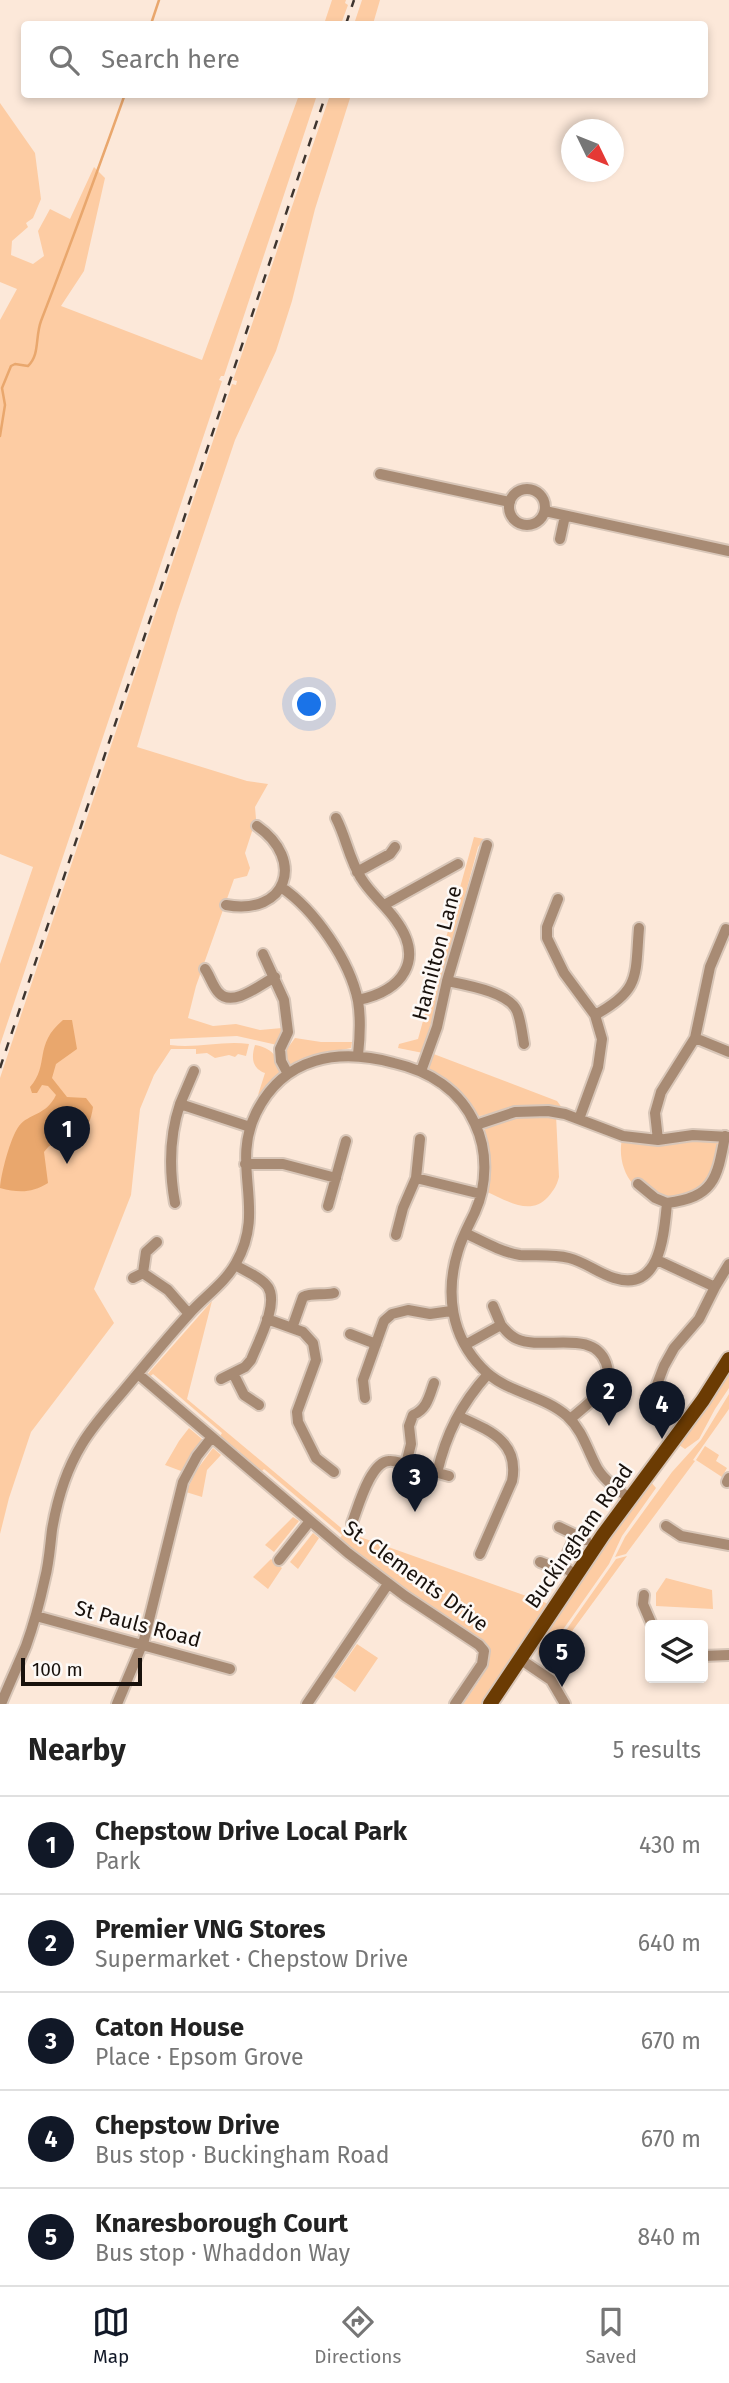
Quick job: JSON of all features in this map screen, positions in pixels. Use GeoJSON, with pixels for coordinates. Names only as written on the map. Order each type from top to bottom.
{"type":"FeatureCollection","features":[{"type":"Feature","properties":{"kind":"main road","name":"Buckingham Road"},"geometry":{"type":"LineString","coordinates":[[490,1704],[633,1492],[703,1400],[729,1359]]}},
{"type":"Feature","properties":{"kind":"street"},"geometry":{"type":"LineString","coordinates":[[380,474],[510,502]]}},
{"type":"Feature","properties":{"kind":"street"},"geometry":{"type":"LineString","coordinates":[[535,490],[544,499],[545,511],[539,521],[523,524],[513,519],[510,502],[517,492],[535,490]]}},
{"type":"Feature","properties":{"kind":"street"},"geometry":{"type":"LineString","coordinates":[[545,511],[729,551]]}},
{"type":"Feature","properties":{"kind":"street"},"geometry":{"type":"LineString","coordinates":[[560,539],[565,516]]}},
{"type":"Feature","properties":{"kind":"street"},"geometry":{"type":"LineString","coordinates":[[336,818],[341,841],[357,872],[397,920],[408,948],[408,963],[395,985],[385,992],[358,1000]]}},
{"type":"Feature","properties":{"kind":"street"},"geometry":{"type":"LineString","coordinates":[[226,905],[244,913],[271,898],[281,887],[285,873],[284,844],[257,826]]}},
{"type":"Feature","properties":{"kind":"street","name":"Hamilton Lane"},"geometry":{"type":"LineString","coordinates":[[421,1070],[437,1027],[447,981],[487,845]]}},
{"type":"Feature","properties":{"kind":"street"},"geometry":{"type":"LineString","coordinates":[[357,872],[390,854],[394,847]]}},
{"type":"Feature","properties":{"kind":"street"},"geometry":{"type":"LineString","coordinates":[[384,905],[449,876],[458,864]]}},
{"type":"Feature","properties":{"kind":"street"},"geometry":{"type":"LineString","coordinates":[[281,887],[302,904],[334,945],[348,973],[358,1000],[361,1025],[358,1055]]}},
{"type":"Feature","properties":{"kind":"street"},"geometry":{"type":"LineString","coordinates":[[558,899],[547,927],[547,938],[565,972],[596,1015],[602,1039],[598,1067],[579,1119]]}},
{"type":"Feature","properties":{"kind":"street"},"geometry":{"type":"LineString","coordinates":[[596,1015],[618,1003],[630,989],[635,972],[639,928]]}},
{"type":"Feature","properties":{"kind":"street"},"geometry":{"type":"LineString","coordinates":[[658,1140],[655,1113],[661,1092],[695,1038],[710,967],[724,947],[726,929]]}},
{"type":"Feature","properties":{"kind":"street"},"geometry":{"type":"LineString","coordinates":[[263,954],[284,1000],[288,1032],[280,1049],[281,1061],[288,1074]]}},
{"type":"Feature","properties":{"kind":"street"},"geometry":{"type":"LineString","coordinates":[[205,969],[219,993],[227,998],[236,998],[275,977]]}},
{"type":"Feature","properties":{"kind":"street"},"geometry":{"type":"LineString","coordinates":[[447,981],[500,995],[510,1001],[517,1010],[524,1044]]}},
{"type":"Feature","properties":{"kind":"street"},"geometry":{"type":"LineString","coordinates":[[695,1038],[729,1052]]}},
{"type":"Feature","properties":{"kind":"street"},"geometry":{"type":"LineString","coordinates":[[1,1704],[36,1616],[47,1573],[56,1510],[70,1466],[94,1426],[189,1314],[235,1265],[250,1225],[250,1194],[245,1164],[250,1127],[265,1098],[288,1074],[322,1058],[358,1055],[421,1070],[454,1093],[467,1109],[476,1125],[485,1161],[481,1194],[457,1251],[452,1277],[451,1311],[465,1345],[488,1374],[504,1385],[545,1402],[570,1419],[585,1440],[602,1475],[633,1492]]}},
{"type":"Feature","properties":{"kind":"street"},"geometry":{"type":"LineString","coordinates":[[175,1203],[170,1165],[173,1129],[194,1071]]}},
{"type":"Feature","properties":{"kind":"street"},"geometry":{"type":"LineString","coordinates":[[180,1104],[250,1127]]}},
{"type":"Feature","properties":{"kind":"street"},"geometry":{"type":"LineString","coordinates":[[476,1125],[507,1114],[532,1110],[565,1114],[623,1136],[658,1140],[693,1135],[727,1137],[715,1177],[705,1192],[688,1200],[667,1203],[655,1198],[638,1184]]}},
{"type":"Feature","properties":{"kind":"street"},"geometry":{"type":"LineString","coordinates":[[396,1235],[416,1178],[420,1139]]}},
{"type":"Feature","properties":{"kind":"street"},"geometry":{"type":"LineString","coordinates":[[328,1206],[346,1141]]}},
{"type":"Feature","properties":{"kind":"street"},"geometry":{"type":"LineString","coordinates":[[245,1164],[283,1164],[336,1178]]}},
{"type":"Feature","properties":{"kind":"street"},"geometry":{"type":"LineString","coordinates":[[416,1178],[481,1194]]}},
{"type":"Feature","properties":{"kind":"street"},"geometry":{"type":"LineString","coordinates":[[465,1233],[508,1252],[571,1259],[624,1280],[637,1278],[648,1271],[657,1260],[664,1233],[667,1203]]}},
{"type":"Feature","properties":{"kind":"street"},"geometry":{"type":"LineString","coordinates":[[157,1241],[146,1252],[138,1275],[168,1290],[189,1314]]}},
{"type":"Feature","properties":{"kind":"street"},"geometry":{"type":"LineString","coordinates":[[657,1260],[715,1287]]}},
{"type":"Feature","properties":{"kind":"street"},"geometry":{"type":"LineString","coordinates":[[653,1395],[662,1384],[674,1348],[699,1319],[729,1264]]}},
{"type":"Feature","properties":{"kind":"street"},"geometry":{"type":"LineString","coordinates":[[221,1379],[245,1367],[251,1360],[271,1307],[272,1297],[268,1287],[235,1265]]}},
{"type":"Feature","properties":{"kind":"street"},"geometry":{"type":"LineString","coordinates":[[292,1328],[303,1297],[310,1293],[334,1293]]}},
{"type":"Feature","properties":{"kind":"street"},"geometry":{"type":"LineString","coordinates":[[493,1306],[501,1325],[517,1339],[527,1342],[579,1343],[588,1345],[601,1354],[608,1369],[604,1386],[570,1419]]}},
{"type":"Feature","properties":{"kind":"street"},"geometry":{"type":"LineString","coordinates":[[365,1398],[363,1380],[384,1321],[392,1314],[408,1310],[430,1314],[451,1311]]}},
{"type":"Feature","properties":{"kind":"street"},"geometry":{"type":"LineString","coordinates":[[267,1319],[309,1337],[316,1351],[316,1360],[297,1412],[298,1422],[316,1458],[334,1472]]}},
{"type":"Feature","properties":{"kind":"street"},"geometry":{"type":"LineString","coordinates":[[465,1345],[501,1325]]}},
{"type":"Feature","properties":{"kind":"street"},"geometry":{"type":"LineString","coordinates":[[350,1334],[376,1344]]}},
{"type":"Feature","properties":{"kind":"street"},"geometry":{"type":"LineString","coordinates":[[233,1373],[244,1395],[259,1405]]}},
{"type":"Feature","properties":{"kind":"street","name":"St. Clements Drive"},"geometry":{"type":"LineString","coordinates":[[138,1374],[388,1584],[480,1644],[484,1651],[482,1664],[455,1704]]}},
{"type":"Feature","properties":{"kind":"street"},"geometry":{"type":"LineString","coordinates":[[437,1473],[442,1449],[466,1400],[488,1374]]}},
{"type":"Feature","properties":{"kind":"street"},"geometry":{"type":"LineString","coordinates":[[405,1464],[411,1444],[409,1426],[413,1415],[422,1411],[427,1404],[434,1383]]}},
{"type":"Feature","properties":{"kind":"street"},"geometry":{"type":"LineString","coordinates":[[458,1416],[500,1438],[512,1458],[514,1469],[512,1481],[480,1554]]}},
{"type":"Feature","properties":{"kind":"street"},"geometry":{"type":"LineString","coordinates":[[117,1704],[142,1645],[177,1497],[189,1469],[212,1437]]}},
{"type":"Feature","properties":{"kind":"street"},"geometry":{"type":"LineString","coordinates":[[352,1523],[373,1472],[381,1464],[389,1461],[449,1476]]}},
{"type":"Feature","properties":{"kind":"street"},"geometry":{"type":"LineString","coordinates":[[279,1560],[310,1521]]}},
{"type":"Feature","properties":{"kind":"street"},"geometry":{"type":"LineString","coordinates":[[559,1527],[581,1537],[562,1566]]}},
{"type":"Feature","properties":{"kind":"street"},"geometry":{"type":"LineString","coordinates":[[669,1532],[729,1545]]}},
{"type":"Feature","properties":{"kind":"street"},"geometry":{"type":"LineString","coordinates":[[540,1562],[553,1567],[562,1566],[576,1575]]}},
{"type":"Feature","properties":{"kind":"street"},"geometry":{"type":"LineString","coordinates":[[307,1704],[388,1584]]}},
{"type":"Feature","properties":{"kind":"street"},"geometry":{"type":"LineString","coordinates":[[643,1595],[643,1604],[650,1620]]}},
{"type":"Feature","properties":{"kind":"street","name":"St Pauls Road"},"geometry":{"type":"LineString","coordinates":[[36,1616],[230,1668]]}},
{"type":"Feature","properties":{"kind":"street"},"geometry":{"type":"LineString","coordinates":[[708,1656],[729,1655]]}},
{"type":"Feature","properties":{"kind":"street"},"geometry":{"type":"LineString","coordinates":[[520,1659],[551,1680],[565,1704]]}},
{"type":"Feature","properties":{"kind":"shaded area"},"geometry":{"type":"Polygon","coordinates":[[[332,0],[346,0],[348,5],[342,21],[325,21],[332,0]]]}},
{"type":"Feature","properties":{"kind":"shaded area"},"geometry":{"type":"Polygon","coordinates":[[[362,0],[380,0],[374,21],[355,21],[362,0]]]}},
{"type":"Feature","properties":{"kind":"shaded area"},"geometry":{"type":"Polygon","coordinates":[[[298,98],[316,98],[224,376],[219,380],[222,381],[0,1045],[0,964],[33,867],[0,854],[0,320],[17,289],[0,282],[0,103],[35,153],[41,199],[33,218],[26,223],[28,227],[12,241],[11,255],[33,264],[44,256],[38,231],[50,209],[70,219],[94,167],[105,178],[84,271],[61,306],[202,360],[298,98]]]}},
{"type":"Feature","properties":{"kind":"shaded area"},"geometry":{"type":"Polygon","coordinates":[[[329,98],[350,98],[315,209],[292,301],[276,351],[235,440],[177,613],[137,747],[247,781],[268,784],[255,807],[256,819],[245,853],[250,868],[247,876],[234,879],[196,986],[188,1018],[213,1026],[236,1024],[260,1030],[282,1028],[284,1034],[277,1045],[237,1036],[170,1039],[170,1045],[180,1046],[249,1044],[246,1056],[238,1054],[235,1057],[229,1055],[215,1058],[207,1053],[196,1054],[196,1049],[171,1049],[154,1075],[140,1109],[131,1195],[94,1289],[114,1323],[31,1432],[0,1534],[0,1078],[232,384],[236,385],[237,381],[233,380],[329,98]]]}},
{"type":"Feature","properties":{"kind":"shaded area"},"geometry":{"type":"Polygon","coordinates":[[[474,837],[484,839],[478,847],[423,1053],[398,1048],[399,1044],[418,1039],[474,837]]]}},
{"type":"Feature","properties":{"kind":"shaded area"},"geometry":{"type":"Polygon","coordinates":[[[63,1020],[72,1020],[77,1049],[56,1064],[52,1078],[67,1097],[86,1098],[93,1107],[90,1121],[77,1139],[58,1141],[44,1152],[48,1183],[25,1191],[0,1188],[6,1156],[19,1126],[43,1111],[56,1095],[48,1086],[42,1085],[37,1093],[32,1093],[30,1087],[39,1071],[48,1038],[63,1020]]]}},
{"type":"Feature","properties":{"kind":"shaded area"},"geometry":{"type":"Polygon","coordinates":[[[295,1038],[321,1042],[352,1042],[351,1048],[316,1055],[291,1065],[286,1061],[284,1053],[295,1038]]]}},
{"type":"Feature","properties":{"kind":"shaded area"},"geometry":{"type":"Polygon","coordinates":[[[255,1045],[274,1054],[280,1074],[258,1095],[265,1073],[257,1068],[254,1062],[255,1045]]]}},
{"type":"Feature","properties":{"kind":"shaded area"},"geometry":{"type":"Polygon","coordinates":[[[431,1053],[557,1101],[563,1109],[530,1106],[476,1115],[445,1080],[427,1068],[431,1053]]]}},
{"type":"Feature","properties":{"kind":"shaded area"},"geometry":{"type":"Polygon","coordinates":[[[556,1115],[559,1177],[548,1197],[534,1206],[526,1206],[485,1191],[483,1134],[487,1124],[507,1117],[556,1115]]]}},
{"type":"Feature","properties":{"kind":"shaded area"},"geometry":{"type":"Polygon","coordinates":[[[623,1136],[725,1136],[705,1192],[667,1203],[640,1190],[629,1179],[622,1161],[623,1136]]]}},
{"type":"Feature","properties":{"kind":"shaded area"},"geometry":{"type":"Polygon","coordinates":[[[212,1301],[187,1399],[346,1532],[549,1604],[484,1704],[463,1704],[479,1681],[478,1676],[488,1653],[339,1540],[342,1535],[264,1469],[260,1473],[238,1450],[219,1438],[222,1433],[153,1374],[148,1378],[146,1376],[212,1301]]]}},
{"type":"Feature","properties":{"kind":"shaded area"},"geometry":{"type":"Polygon","coordinates":[[[729,1366],[729,1388],[699,1439],[685,1449],[679,1445],[687,1429],[729,1366]]]}},
{"type":"Feature","properties":{"kind":"shaded area"},"geometry":{"type":"Polygon","coordinates":[[[729,1394],[729,1409],[693,1460],[695,1461],[626,1554],[615,1557],[625,1537],[672,1472],[701,1440],[729,1394]]]}},
{"type":"Feature","properties":{"kind":"shaded area"},"geometry":{"type":"Polygon","coordinates":[[[189,1428],[202,1439],[181,1471],[165,1465],[179,1441],[189,1428]]]}},
{"type":"Feature","properties":{"kind":"shaded area"},"geometry":{"type":"Polygon","coordinates":[[[705,1446],[719,1455],[716,1461],[727,1468],[722,1477],[696,1460],[705,1446]]]}},
{"type":"Feature","properties":{"kind":"shaded area"},"geometry":{"type":"Polygon","coordinates":[[[213,1448],[221,1455],[207,1470],[202,1497],[186,1492],[196,1471],[213,1448]]]}},
{"type":"Feature","properties":{"kind":"shaded area"},"geometry":{"type":"Polygon","coordinates":[[[651,1482],[656,1488],[622,1536],[609,1564],[555,1641],[554,1661],[562,1679],[557,1682],[538,1654],[538,1641],[641,1490],[644,1491],[651,1482]]]}},
{"type":"Feature","properties":{"kind":"shaded area"},"geometry":{"type":"Polygon","coordinates":[[[293,1517],[299,1521],[274,1552],[265,1545],[293,1517]]]}},
{"type":"Feature","properties":{"kind":"shaded area"},"geometry":{"type":"Polygon","coordinates":[[[313,1533],[319,1538],[298,1569],[290,1562],[313,1533]]]}},
{"type":"Feature","properties":{"kind":"shaded area"},"geometry":{"type":"Polygon","coordinates":[[[627,1556],[570,1634],[563,1651],[564,1678],[557,1661],[557,1643],[616,1559],[627,1556]]]}},
{"type":"Feature","properties":{"kind":"shaded area"},"geometry":{"type":"Polygon","coordinates":[[[271,1559],[282,1568],[268,1589],[253,1577],[271,1559]]]}},
{"type":"Feature","properties":{"kind":"shaded area"},"geometry":{"type":"Polygon","coordinates":[[[666,1578],[712,1590],[713,1609],[656,1606],[656,1593],[666,1578]]]}},
{"type":"Feature","properties":{"kind":"shaded area"},"geometry":{"type":"Polygon","coordinates":[[[357,1644],[378,1658],[355,1692],[334,1677],[357,1644]]]}},
{"type":"Feature","properties":{"kind":"waterway"},"geometry":{"type":"LineString","coordinates":[[152,21],[159,0]]}},
{"type":"Feature","properties":{"kind":"waterway"},"geometry":{"type":"LineString","coordinates":[[0,436],[5,405],[2,388],[11,366],[28,366],[32,362],[41,321],[124,98]]}},
{"type":"Feature","properties":{"kind":"railway"},"geometry":{"type":"LineString","coordinates":[[347,21],[354,0]]}},
{"type":"Feature","properties":{"kind":"railway"},"geometry":{"type":"LineString","coordinates":[[0,1068],[325,98]]}},
{"type":"Feature","properties":{"kind":"place","name":"Chepstow Drive Local Park"},"geometry":{"type":"Point","coordinates":[67,1164]}},
{"type":"Feature","properties":{"kind":"place","name":"Premier VNG Stores"},"geometry":{"type":"Point","coordinates":[609,1426]}},
{"type":"Feature","properties":{"kind":"place","name":"Chepstow Drive"},"geometry":{"type":"Point","coordinates":[662,1439]}},
{"type":"Feature","properties":{"kind":"place","name":"Caton House"},"geometry":{"type":"Point","coordinates":[415,1512]}},
{"type":"Feature","properties":{"kind":"place","name":"Knaresborough Court"},"geometry":{"type":"Point","coordinates":[562,1687]}}]}
